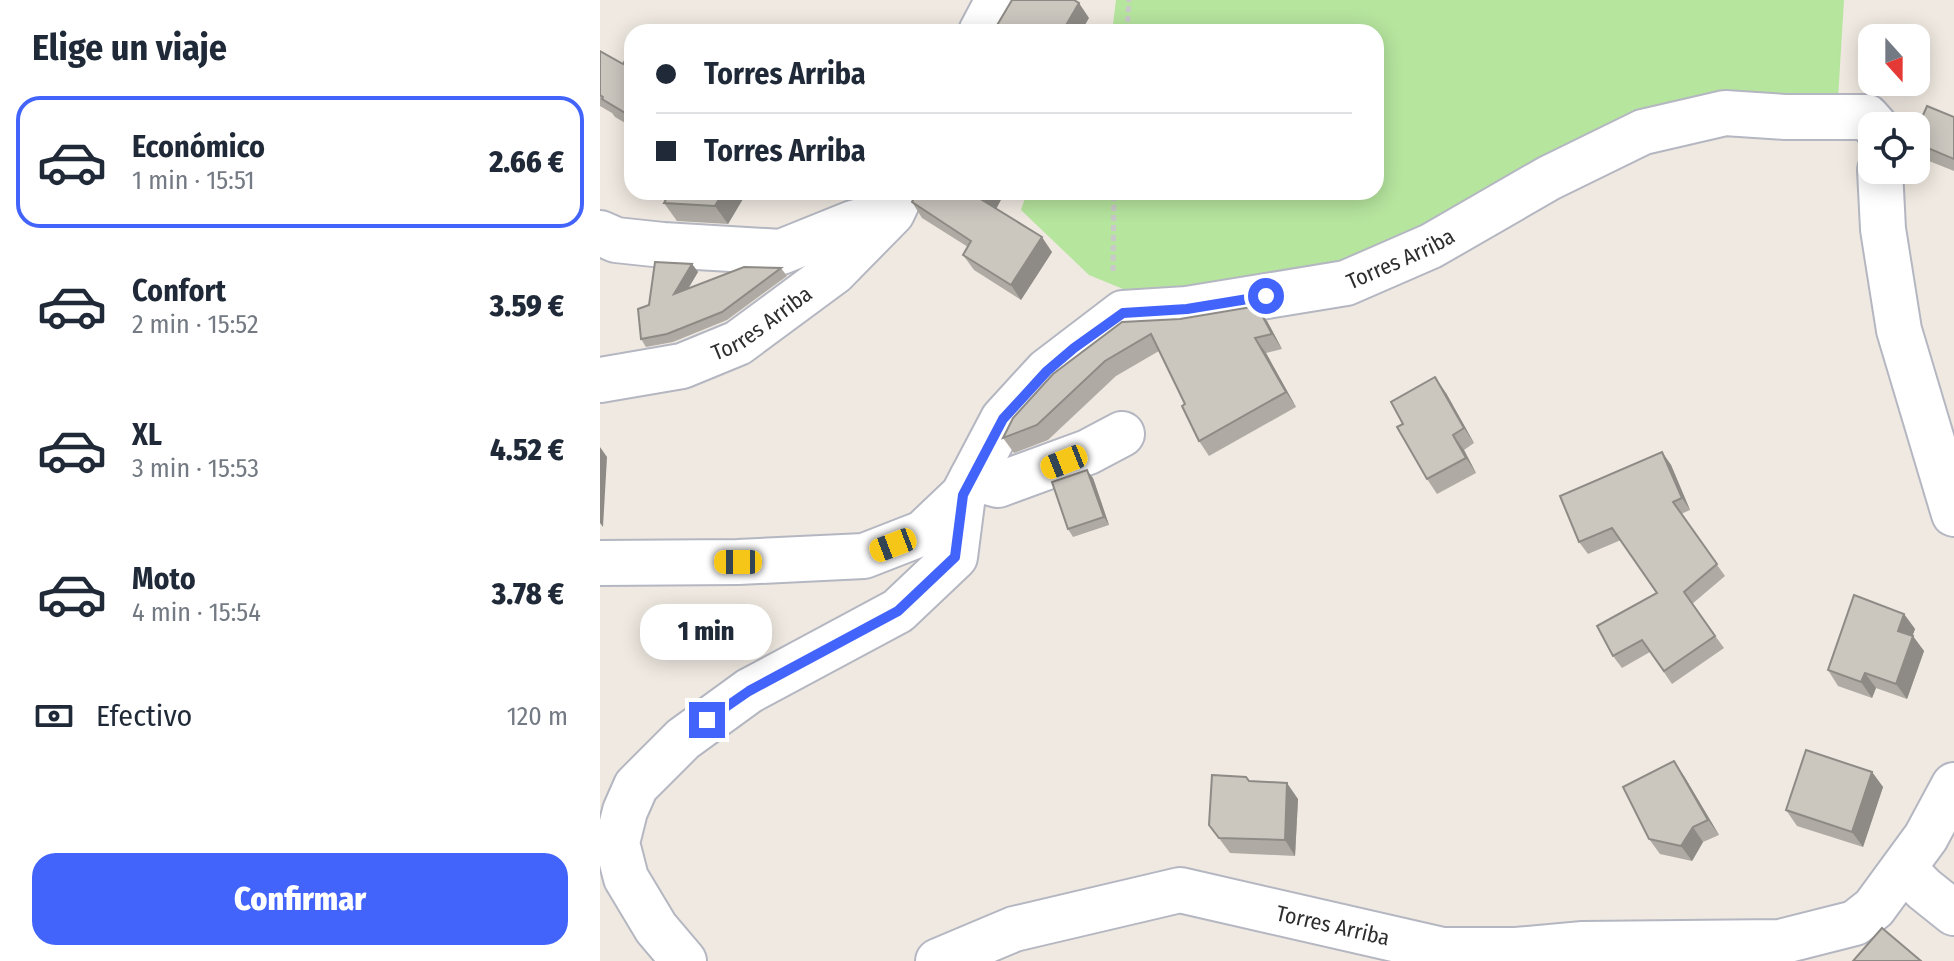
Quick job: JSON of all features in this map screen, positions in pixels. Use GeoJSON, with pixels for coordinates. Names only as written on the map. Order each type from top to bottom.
{"type":"FeatureCollection","features":[{"type":"Feature","properties":{"kind":"street"},"geometry":{"type":"LineString","coordinates":[[985,24],[998,0]]}},
{"type":"Feature","properties":{"kind":"street","name":"Torres Arriba"},"geometry":{"type":"LineString","coordinates":[[684,961],[656,928],[626,878],[612,811],[683,739],[707,720],[749,691],[898,611],[955,557],[968,487],[1003,419],[1047,371],[1107,324],[1123,313],[1187,309],[1346,283],[1431,246],[1549,178],[1643,132],[1725,113],[1785,117],[1858,116]]}},
{"type":"Feature","properties":{"kind":"street"},"geometry":{"type":"LineString","coordinates":[[1881,184],[1883,229],[1899,330],[1954,514]]}},
{"type":"Feature","properties":{"kind":"street","name":"Torres Arriba"},"geometry":{"type":"LineString","coordinates":[[600,233],[616,240],[663,245],[781,252],[897,202]]}},
{"type":"Feature","properties":{"kind":"street","name":"Torres Arriba"},"geometry":{"type":"LineString","coordinates":[[600,380],[682,366],[738,343],[834,272],[897,202]]}},
{"type":"Feature","properties":{"kind":"street"},"geometry":{"type":"LineString","coordinates":[[968,487],[998,485],[1088,452],[1122,434]]}},
{"type":"Feature","properties":{"kind":"street","name":"Torres Arriba"},"geometry":{"type":"LineString","coordinates":[[600,563],[738,562],[864,556],[923,533],[968,487]]}},
{"type":"Feature","properties":{"kind":"street","name":"Torres Arriba"},"geometry":{"type":"LineString","coordinates":[[938,961],[1014,929],[1180,890],[1442,950],[1516,950],[1583,944],[1780,942],[1855,923],[1874,908],[1926,837],[1954,785]]}},
{"type":"Feature","properties":{"kind":"street"},"geometry":{"type":"LineString","coordinates":[[1904,869],[1954,913]]}},
{"type":"Feature","properties":{"kind":"path"},"geometry":{"type":"LineString","coordinates":[[1128,24],[1129,0]]}},
{"type":"Feature","properties":{"kind":"path"},"geometry":{"type":"LineString","coordinates":[[1107,324],[1113,266],[1114,200]]}},
{"type":"Feature","properties":{"kind":"green space"},"geometry":{"type":"Polygon","coordinates":[[[1116,0],[1844,0],[1838,99],[1718,103],[1336,274],[1150,300],[1089,275],[1021,210],[1024,200],[1384,200],[1384,24],[1113,24],[1116,0]]]}},
{"type":"Feature","properties":{"kind":"building"},"geometry":{"type":"Polygon","coordinates":[[[1012,0],[1074,0],[1079,3],[1067,24],[998,24],[1012,0]]]}},
{"type":"Feature","properties":{"kind":"building"},"geometry":{"type":"Polygon","coordinates":[[[600,51],[624,62],[624,112],[600,95],[600,51]]]}},
{"type":"Feature","properties":{"kind":"building"},"geometry":{"type":"Polygon","coordinates":[[[1927,106],[1954,117],[1954,159],[1930,149],[1930,112],[1924,112],[1927,106]]]}},
{"type":"Feature","properties":{"kind":"building"},"geometry":{"type":"Polygon","coordinates":[[[666,200],[718,200],[715,206],[664,203],[666,200]]]}},
{"type":"Feature","properties":{"kind":"building"},"geometry":{"type":"Polygon","coordinates":[[[982,200],[1042,237],[1011,285],[963,255],[971,241],[912,202],[982,200]]]}},
{"type":"Feature","properties":{"kind":"building"},"geometry":{"type":"Polygon","coordinates":[[[655,262],[692,264],[674,294],[744,267],[781,268],[722,312],[667,334],[641,339],[638,309],[649,305],[655,262]]]}},
{"type":"Feature","properties":{"kind":"building"},"geometry":{"type":"Polygon","coordinates":[[[1257,306],[1272,334],[1255,338],[1286,392],[1199,441],[1151,334],[1105,361],[1037,425],[1003,438],[1013,418],[1053,374],[1122,322],[1180,319],[1257,306]]]}},
{"type":"Feature","properties":{"kind":"building"},"geometry":{"type":"Polygon","coordinates":[[[1435,377],[1464,428],[1453,435],[1466,458],[1427,479],[1397,427],[1403,424],[1391,402],[1435,377]]]}},
{"type":"Feature","properties":{"kind":"building"},"geometry":{"type":"Polygon","coordinates":[[[1662,452],[1682,498],[1673,502],[1717,564],[1684,592],[1715,636],[1664,671],[1642,640],[1613,656],[1597,626],[1657,593],[1612,528],[1579,542],[1560,496],[1662,452]]]}},
{"type":"Feature","properties":{"kind":"building"},"geometry":{"type":"Polygon","coordinates":[[[1087,470],[1104,517],[1068,529],[1052,482],[1087,470]]]}},
{"type":"Feature","properties":{"kind":"building"},"geometry":{"type":"Polygon","coordinates":[[[1854,595],[1904,614],[1898,631],[1913,636],[1896,684],[1865,673],[1861,682],[1828,670],[1854,595]]]}},
{"type":"Feature","properties":{"kind":"building"},"geometry":{"type":"Polygon","coordinates":[[[1806,750],[1872,772],[1852,832],[1786,810],[1806,750]]]}},
{"type":"Feature","properties":{"kind":"building"},"geometry":{"type":"Polygon","coordinates":[[[1674,761],[1708,820],[1693,827],[1681,846],[1649,839],[1623,787],[1674,761]]]}},
{"type":"Feature","properties":{"kind":"building"},"geometry":{"type":"Polygon","coordinates":[[[1212,775],[1287,783],[1285,840],[1219,838],[1209,825],[1212,775]]]}},
{"type":"Feature","properties":{"kind":"building"},"geometry":{"type":"Polygon","coordinates":[[[1882,928],[1921,961],[1853,961],[1882,928]]]}},
{"type":"Feature","properties":{"kind":"route"},"geometry":{"type":"LineString","coordinates":[[707,720],[749,691],[898,611],[955,557],[963,495],[1003,419],[1047,371],[1074,348],[1123,313],[1187,309],[1266,296]]}}]}
